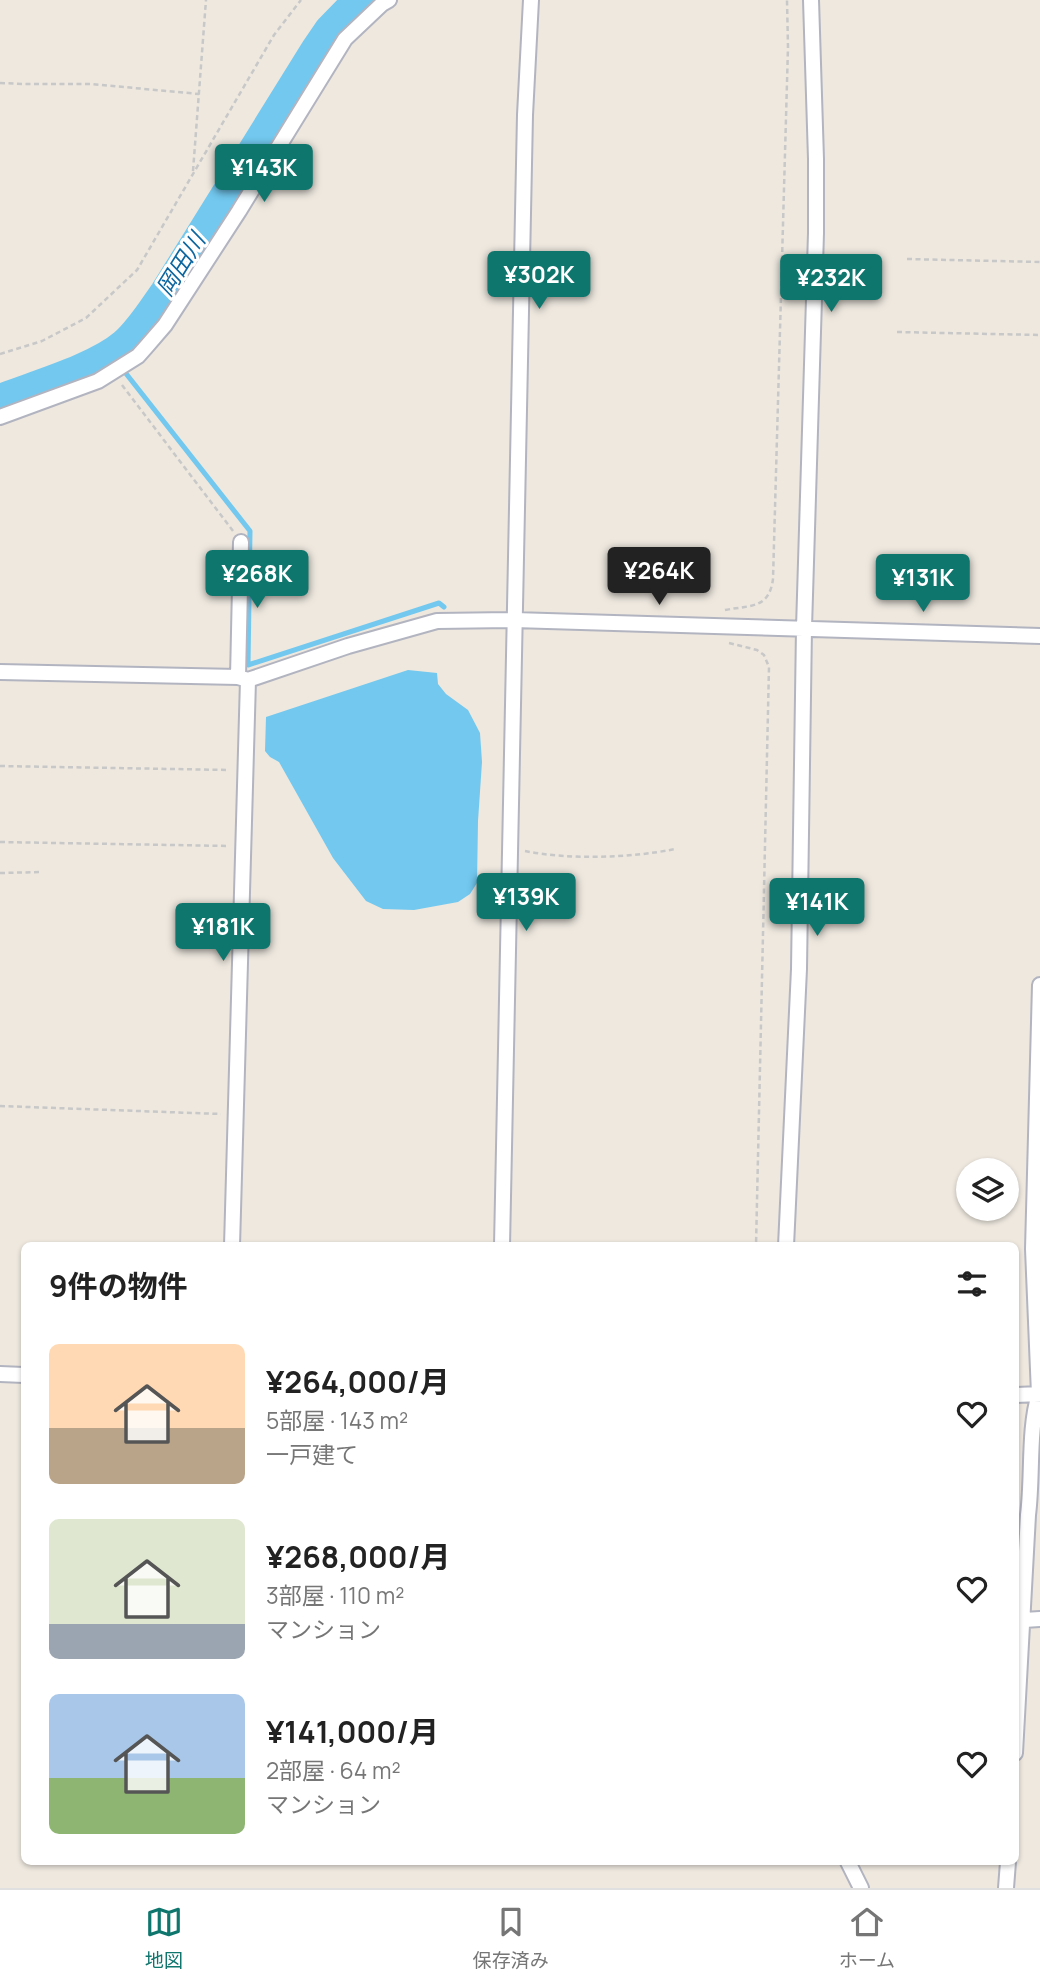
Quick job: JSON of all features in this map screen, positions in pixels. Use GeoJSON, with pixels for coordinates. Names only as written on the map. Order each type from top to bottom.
{"type":"FeatureCollection","features":[{"type":"Feature","properties":{"kind":"street"},"geometry":{"type":"LineString","coordinates":[[0,417],[98,382],[138,356],[165,325],[345,39],[389,0]]}},
{"type":"Feature","properties":{"kind":"street"},"geometry":{"type":"LineString","coordinates":[[502,1242],[525,116],[531,0]]}},
{"type":"Feature","properties":{"kind":"street"},"geometry":{"type":"LineString","coordinates":[[786,1242],[799,969],[804,628],[816,233],[811,0]]}},
{"type":"Feature","properties":{"kind":"street"},"geometry":{"type":"LineString","coordinates":[[233,1242],[246,771],[241,542]]}},
{"type":"Feature","properties":{"kind":"street"},"geometry":{"type":"LineString","coordinates":[[0,672],[243,679],[437,621],[514,620],[1040,636]]}},
{"type":"Feature","properties":{"kind":"street"},"geometry":{"type":"LineString","coordinates":[[1019,1693],[1035,1409],[1040,1394],[1033,1249],[1040,985]]}},
{"type":"Feature","properties":{"kind":"street"},"geometry":{"type":"LineString","coordinates":[[0,1374],[21,1375]]}},
{"type":"Feature","properties":{"kind":"street"},"geometry":{"type":"LineString","coordinates":[[1019,1395],[1040,1394]]}},
{"type":"Feature","properties":{"kind":"street"},"geometry":{"type":"LineString","coordinates":[[1024,1619],[1040,1619]]}},
{"type":"Feature","properties":{"kind":"street"},"geometry":{"type":"LineString","coordinates":[[850,1865],[861,1888]]}},
{"type":"Feature","properties":{"kind":"street"},"geometry":{"type":"LineString","coordinates":[[1006,1888],[1008,1865]]}},
{"type":"Feature","properties":{"kind":"path"},"geometry":{"type":"LineString","coordinates":[[193,172],[206,0]]}},
{"type":"Feature","properties":{"kind":"path"},"geometry":{"type":"LineString","coordinates":[[0,355],[42,341],[86,318],[137,270],[274,35],[301,0]]}},
{"type":"Feature","properties":{"kind":"path"},"geometry":{"type":"LineString","coordinates":[[0,83],[91,84],[199,94]]}},
{"type":"Feature","properties":{"kind":"path"},"geometry":{"type":"LineString","coordinates":[[907,259],[1040,262]]}},
{"type":"Feature","properties":{"kind":"path"},"geometry":{"type":"LineString","coordinates":[[897,332],[1040,335]]}},
{"type":"Feature","properties":{"kind":"path"},"geometry":{"type":"LineString","coordinates":[[112,372],[241,542]]}},
{"type":"Feature","properties":{"kind":"path"},"geometry":{"type":"LineString","coordinates":[[0,766],[246,771]]}},
{"type":"Feature","properties":{"kind":"path"},"geometry":{"type":"LineString","coordinates":[[0,842],[243,847]]}},
{"type":"Feature","properties":{"kind":"path"},"geometry":{"type":"LineString","coordinates":[[510,846],[541,854],[563,855],[624,855],[675,849]]}},
{"type":"Feature","properties":{"kind":"path"},"geometry":{"type":"LineString","coordinates":[[0,873],[40,872]]}},
{"type":"Feature","properties":{"kind":"path"},"geometry":{"type":"LineString","coordinates":[[0,1106],[236,1114]]}},
{"type":"Feature","properties":{"kind":"water"},"geometry":{"type":"Polygon","coordinates":[[[408,670],[437,673],[438,684],[446,694],[468,710],[480,733],[482,762],[477,883],[470,894],[458,902],[414,910],[383,909],[366,901],[333,858],[279,762],[265,751],[266,717],[408,670]]]}},
{"type":"Feature","properties":{"kind":"waterway","name":"岡田川"},"geometry":{"type":"LineString","coordinates":[[0,399],[98,361],[124,344],[136,332],[165,292],[316,49],[329,30],[358,0]]}},
{"type":"Feature","properties":{"kind":"waterway"},"geometry":{"type":"LineString","coordinates":[[112,352],[250,531],[248,665],[439,603],[444,607]]}}]}
